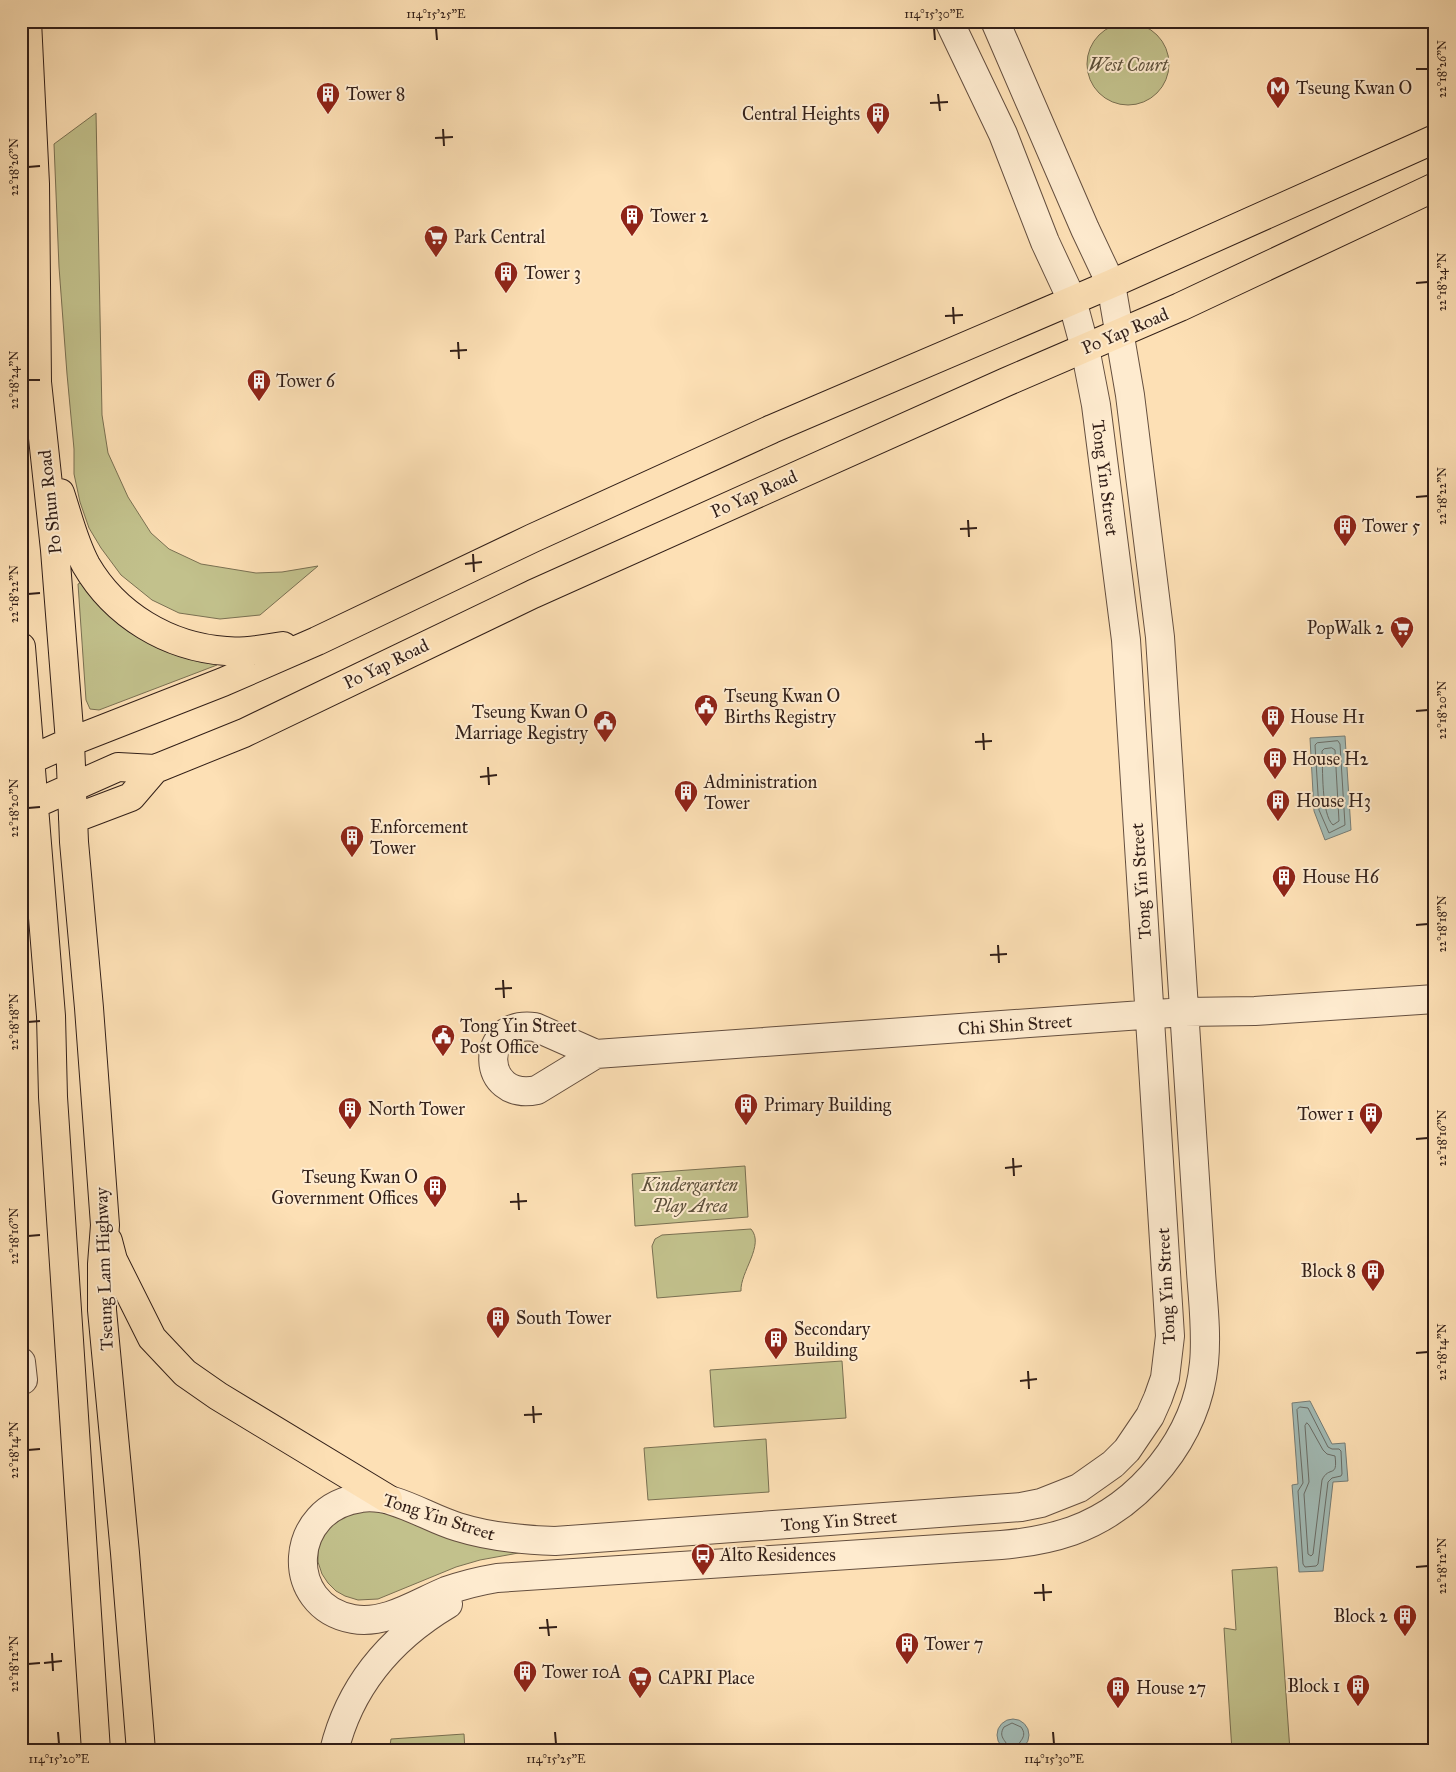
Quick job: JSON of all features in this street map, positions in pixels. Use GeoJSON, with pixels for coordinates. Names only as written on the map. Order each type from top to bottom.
{"type":"FeatureCollection","features":[{"type":"Feature","properties":{"kind":"main road","name":"Po Shun Road"},"geometry":{"type":"LineString","coordinates":[[27,21],[35,184],[37,382],[55,550],[70,742],[71,788]]}},
{"type":"Feature","properties":{"kind":"main road"},"geometry":{"type":"LineString","coordinates":[[21,647],[26,761],[223,682],[317,641],[541,534],[772,430],[1111,284],[1435,139]]}},
{"type":"Feature","properties":{"kind":"main road","name":"Po Yap Road"},"geometry":{"type":"LineString","coordinates":[[28,807],[118,768],[155,769],[244,733],[532,594],[1006,382],[1180,307],[1435,186]]}},
{"type":"Feature","properties":{"kind":"main road"},"geometry":{"type":"LineString","coordinates":[[37,382],[59,490],[76,542],[87,565],[116,603],[140,623],[168,638],[197,648],[227,652],[259,650],[317,641]]}},
{"type":"Feature","properties":{"kind":"main road","name":"Tseung Lam Highway"},"geometry":{"type":"LineString","coordinates":[[26,761],[28,807],[51,1016],[53,1096],[96,1751]]}},
{"type":"Feature","properties":{"kind":"main road"},"geometry":{"type":"LineString","coordinates":[[73,820],[131,797],[155,769]]}},
{"type":"Feature","properties":{"kind":"main road","name":"Tseung Lam Highway"},"geometry":{"type":"LineString","coordinates":[[71,788],[104,1225],[102,1310],[126,1563],[141,1751]]}},
{"type":"Feature","properties":{"kind":"main road"},"geometry":{"type":"LineString","coordinates":[[104,1225],[113,1260],[152,1338],[179,1367],[199,1384],[388,1499]]}},
{"type":"Feature","properties":{"kind":"street","name":"Tong Yin Street"},"geometry":{"type":"LineString","coordinates":[[949,21],[1003,134],[1045,242],[1072,300],[1085,348],[1096,405],[1126,640],[1150,1015],[1170,1336],[1165,1378],[1158,1398],[1139,1434],[1113,1464],[1085,1484],[1060,1497],[1021,1507],[563,1541],[507,1539],[439,1521],[388,1499],[362,1497],[349,1500],[323,1514],[314,1524],[306,1538],[303,1564],[310,1589],[318,1600],[328,1609],[351,1619],[375,1620],[464,1585],[497,1578],[1026,1543],[1050,1538],[1096,1520],[1117,1507],[1154,1474],[1170,1454],[1182,1433],[1200,1387],[1204,1363],[1204,1329],[1160,637],[1130,395],[1111,284],[1081,220],[995,21]]}},
{"type":"Feature","properties":{"kind":"street","name":"Chi Shin Street"},"geometry":{"type":"LineString","coordinates":[[596,1054],[1184,1012],[1255,1010],[1435,999]]}},
{"type":"Feature","properties":{"kind":"street","name":"Tong Yin Street"},"geometry":{"type":"LineString","coordinates":[[334,1751],[336,1741],[353,1701],[377,1664],[392,1646],[427,1617],[497,1578]]}},
{"type":"Feature","properties":{"kind":"green space","name":"West Court"},"geometry":{"type":"Polygon","coordinates":[[[1128,23],[1144,26],[1157,35],[1166,48],[1169,64],[1166,80],[1157,93],[1144,102],[1128,105],[1112,102],[1099,93],[1090,80],[1087,64],[1090,48],[1099,35],[1112,26],[1128,23]]]}},
{"type":"Feature","properties":{"kind":"green space"},"geometry":{"type":"Polygon","coordinates":[[[96,113],[102,415],[108,453],[128,497],[151,533],[169,549],[201,564],[256,573],[282,572],[318,566],[260,615],[220,619],[179,613],[152,600],[121,575],[101,548],[89,528],[80,502],[74,474],[74,449],[59,267],[54,144],[96,113]]]}},
{"type":"Feature","properties":{"kind":"green space"},"geometry":{"type":"Polygon","coordinates":[[[82,582],[217,660],[217,665],[99,710],[90,709],[86,700],[78,584],[82,582]]]}},
{"type":"Feature","properties":{"kind":"green space","name":"Kindergarten Play Area"},"geometry":{"type":"Polygon","coordinates":[[[745,1166],[748,1217],[635,1226],[632,1174],[745,1166]]]}},
{"type":"Feature","properties":{"kind":"green space"},"geometry":{"type":"Polygon","coordinates":[[[751,1229],[755,1235],[754,1251],[744,1276],[741,1291],[657,1298],[652,1246],[655,1239],[662,1235],[751,1229]]]}},
{"type":"Feature","properties":{"kind":"green space"},"geometry":{"type":"Polygon","coordinates":[[[842,1361],[846,1418],[714,1427],[710,1370],[842,1361]]]}},
{"type":"Feature","properties":{"kind":"green space"},"geometry":{"type":"Polygon","coordinates":[[[766,1439],[769,1492],[648,1500],[644,1448],[766,1439]]]}},
{"type":"Feature","properties":{"kind":"green space"},"geometry":{"type":"Polygon","coordinates":[[[367,1506],[524,1552],[480,1560],[456,1567],[378,1599],[358,1600],[336,1591],[328,1583],[322,1574],[318,1562],[318,1550],[319,1540],[333,1518],[367,1506]]]}},
{"type":"Feature","properties":{"kind":"green space"},"geometry":{"type":"Polygon","coordinates":[[[1277,1567],[1290,1751],[1232,1751],[1224,1628],[1236,1630],[1232,1570],[1277,1567]]]}},
{"type":"Feature","properties":{"kind":"green space"},"geometry":{"type":"Polygon","coordinates":[[[464,1734],[465,1751],[389,1751],[391,1739],[464,1734]]]}},
{"type":"Feature","properties":{"kind":"water"},"geometry":{"type":"Polygon","coordinates":[[[1345,736],[1351,830],[1325,840],[1314,811],[1310,738],[1345,736]]]}},
{"type":"Feature","properties":{"kind":"water"},"geometry":{"type":"Polygon","coordinates":[[[1310,1401],[1332,1444],[1345,1443],[1348,1481],[1333,1482],[1323,1571],[1299,1572],[1292,1485],[1298,1484],[1292,1403],[1310,1401]]]}},
{"type":"Feature","properties":{"kind":"water"},"geometry":{"type":"Polygon","coordinates":[[[1013,1719],[1025,1723],[1029,1735],[1025,1747],[1013,1751],[1001,1747],[997,1735],[1001,1723],[1013,1719]]]}},
{"type":"Feature","properties":{"kind":"place","name":"Tseung Kwan O"},"geometry":{"type":"Point","coordinates":[1278,109]}},
{"type":"Feature","properties":{"kind":"place","name":"Tower 8"},"geometry":{"type":"Point","coordinates":[328,115]}},
{"type":"Feature","properties":{"kind":"place","name":"Central Heights"},"geometry":{"type":"Point","coordinates":[878,135]}},
{"type":"Feature","properties":{"kind":"place","name":"Tower 2"},"geometry":{"type":"Point","coordinates":[632,237]}},
{"type":"Feature","properties":{"kind":"place","name":"Park Central"},"geometry":{"type":"Point","coordinates":[436,258]}},
{"type":"Feature","properties":{"kind":"place","name":"Tower 3"},"geometry":{"type":"Point","coordinates":[506,294]}},
{"type":"Feature","properties":{"kind":"place","name":"Tower 6"},"geometry":{"type":"Point","coordinates":[259,402]}},
{"type":"Feature","properties":{"kind":"place","name":"Tower 5"},"geometry":{"type":"Point","coordinates":[1345,547]}},
{"type":"Feature","properties":{"kind":"place","name":"PopWalk 2"},"geometry":{"type":"Point","coordinates":[1402,649]}},
{"type":"Feature","properties":{"kind":"place","name":"Tseung Kwan O Births Registry"},"geometry":{"type":"Point","coordinates":[706,727]}},
{"type":"Feature","properties":{"kind":"place","name":"House H1"},"geometry":{"type":"Point","coordinates":[1273,738]}},
{"type":"Feature","properties":{"kind":"place","name":"Tseung Kwan O Marriage Registry"},"geometry":{"type":"Point","coordinates":[605,743]}},
{"type":"Feature","properties":{"kind":"place","name":"House H2"},"geometry":{"type":"Point","coordinates":[1275,780]}},
{"type":"Feature","properties":{"kind":"place","name":"Administration Tower"},"geometry":{"type":"Point","coordinates":[686,813]}},
{"type":"Feature","properties":{"kind":"place","name":"House H3"},"geometry":{"type":"Point","coordinates":[1278,822]}},
{"type":"Feature","properties":{"kind":"place","name":"Enforcement Tower"},"geometry":{"type":"Point","coordinates":[352,858]}},
{"type":"Feature","properties":{"kind":"place","name":"House H6"},"geometry":{"type":"Point","coordinates":[1284,898]}},
{"type":"Feature","properties":{"kind":"place","name":"Tong Yin Street Post Office"},"geometry":{"type":"Point","coordinates":[443,1057]}},
{"type":"Feature","properties":{"kind":"place","name":"Primary Building"},"geometry":{"type":"Point","coordinates":[746,1126]}},
{"type":"Feature","properties":{"kind":"place","name":"North Tower"},"geometry":{"type":"Point","coordinates":[350,1130]}},
{"type":"Feature","properties":{"kind":"place","name":"Tower 1"},"geometry":{"type":"Point","coordinates":[1371,1135]}},
{"type":"Feature","properties":{"kind":"place","name":"Tseung Kwan O Government Offices"},"geometry":{"type":"Point","coordinates":[435,1208]}},
{"type":"Feature","properties":{"kind":"place","name":"Block 8"},"geometry":{"type":"Point","coordinates":[1373,1292]}},
{"type":"Feature","properties":{"kind":"place","name":"South Tower"},"geometry":{"type":"Point","coordinates":[498,1339]}},
{"type":"Feature","properties":{"kind":"place","name":"Secondary Building"},"geometry":{"type":"Point","coordinates":[776,1360]}},
{"type":"Feature","properties":{"kind":"place","name":"Alto Residences"},"geometry":{"type":"Point","coordinates":[703,1576]}},
{"type":"Feature","properties":{"kind":"place","name":"Block 2"},"geometry":{"type":"Point","coordinates":[1405,1637]}},
{"type":"Feature","properties":{"kind":"place","name":"Tower 7"},"geometry":{"type":"Point","coordinates":[907,1665]}},
{"type":"Feature","properties":{"kind":"place","name":"Tower 10A"},"geometry":{"type":"Point","coordinates":[525,1693]}},
{"type":"Feature","properties":{"kind":"place","name":"CAPRI Place"},"geometry":{"type":"Point","coordinates":[640,1699]}},
{"type":"Feature","properties":{"kind":"place","name":"Block 1"},"geometry":{"type":"Point","coordinates":[1358,1707]}},
{"type":"Feature","properties":{"kind":"place","name":"House 27"},"geometry":{"type":"Point","coordinates":[1118,1709]}}]}
